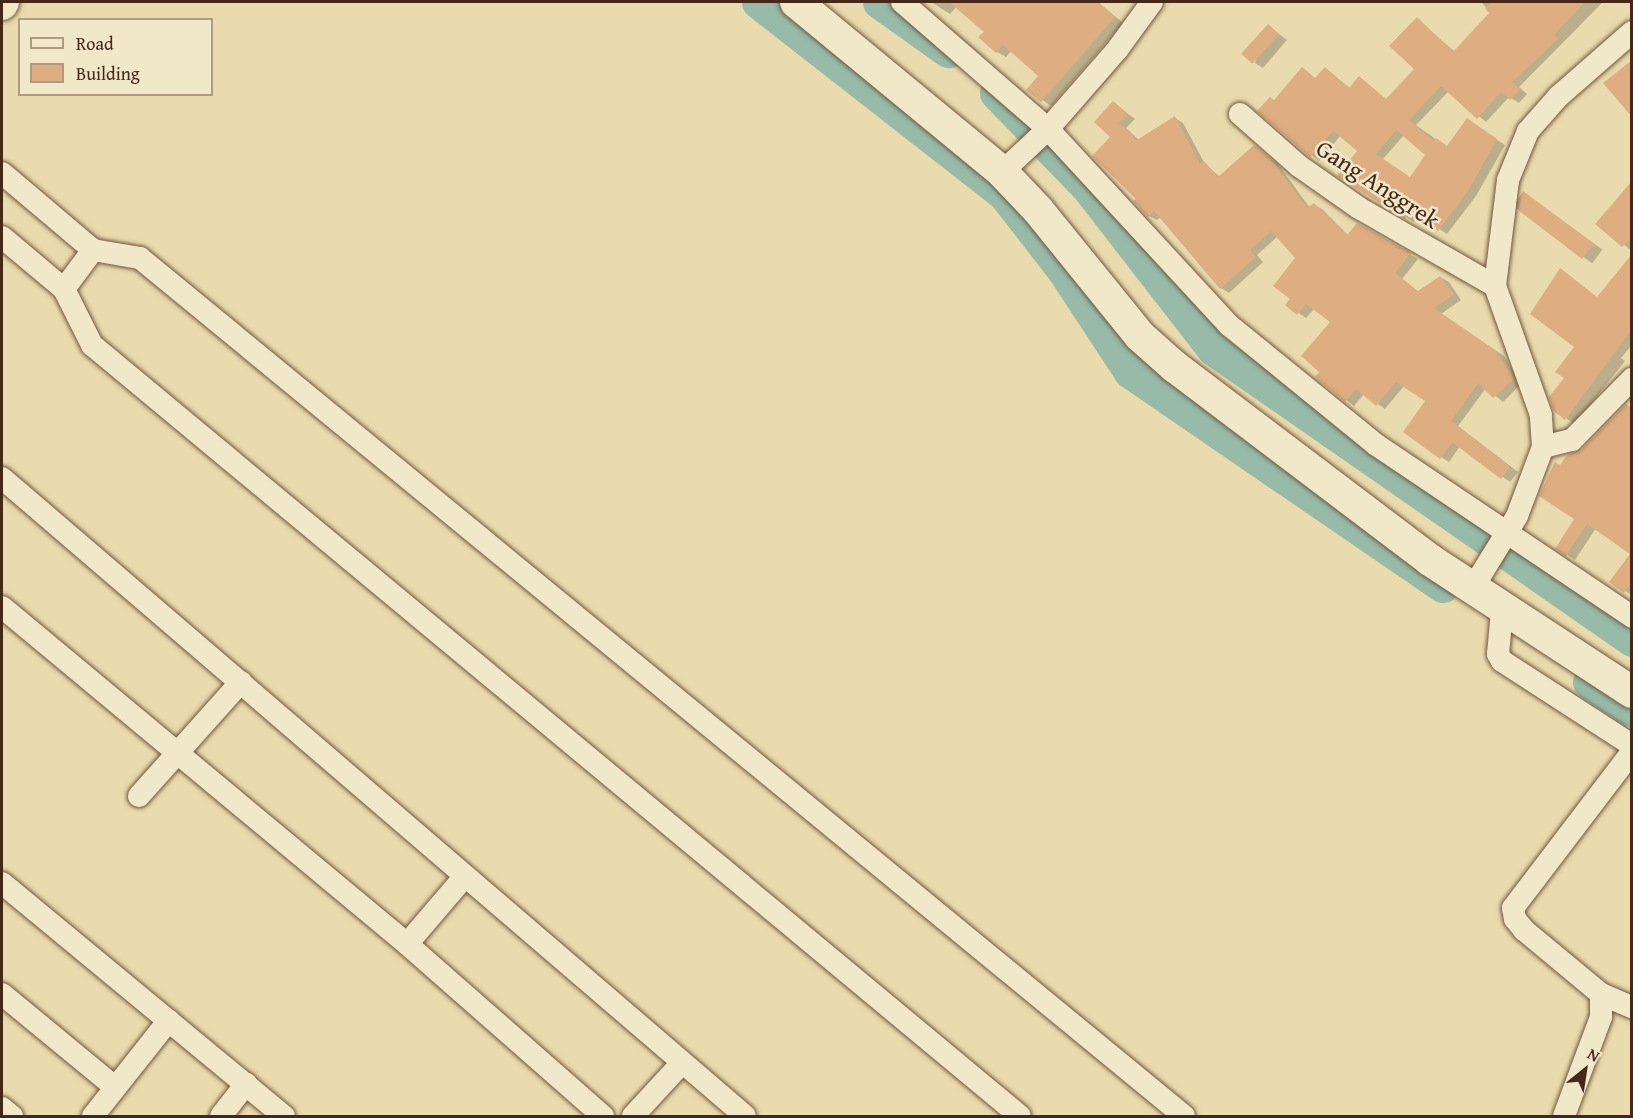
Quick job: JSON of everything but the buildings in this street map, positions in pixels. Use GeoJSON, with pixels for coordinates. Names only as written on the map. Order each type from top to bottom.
{"type":"FeatureCollection","features":[{"type":"Feature","properties":{"kind":"street"},"geometry":{"type":"LineString","coordinates":[[796,2],[1010,164],[1038,210],[1140,336],[1158,352],[1477,581],[1501,620],[1632,692]]}},
{"type":"Feature","properties":{"kind":"street"},"geometry":{"type":"LineString","coordinates":[[902,2],[1044,132],[1230,326],[1375,444],[1503,540],[1632,617]]}},
{"type":"Feature","properties":{"kind":"street"},"geometry":{"type":"LineString","coordinates":[[1010,164],[1044,132],[1117,50],[1152,2]]}},
{"type":"Feature","properties":{"kind":"street"},"geometry":{"type":"LineString","coordinates":[[1477,581],[1503,540],[1526,496],[1543,447],[1541,415],[1495,286],[1495,265],[1508,180],[1528,131],[1559,96],[1632,32]]}},
{"type":"Feature","properties":{"kind":"street","name":"Gang Anggrek"},"geometry":{"type":"LineString","coordinates":[[1240,114],[1299,166],[1351,202],[1495,286]]}},
{"type":"Feature","properties":{"kind":"street"},"geometry":{"type":"LineString","coordinates":[[2,173],[93,250],[140,258],[1184,1116]]}},
{"type":"Feature","properties":{"kind":"street"},"geometry":{"type":"LineString","coordinates":[[2,237],[64,289],[92,345],[1020,1116]]}},
{"type":"Feature","properties":{"kind":"street"},"geometry":{"type":"LineString","coordinates":[[64,289],[93,250]]}},
{"type":"Feature","properties":{"kind":"street"},"geometry":{"type":"LineString","coordinates":[[1543,447],[1572,440],[1632,379]]}},
{"type":"Feature","properties":{"kind":"street"},"geometry":{"type":"LineString","coordinates":[[2,478],[681,1064],[745,1116]]}},
{"type":"Feature","properties":{"kind":"street"},"geometry":{"type":"LineString","coordinates":[[2,607],[180,752],[407,944],[603,1116]]}},
{"type":"Feature","properties":{"kind":"street"},"geometry":{"type":"LineString","coordinates":[[1501,620],[1498,654],[1514,673],[1632,746]]}},
{"type":"Feature","properties":{"kind":"street"},"geometry":{"type":"LineString","coordinates":[[139,796],[241,682]]}},
{"type":"Feature","properties":{"kind":"street"},"geometry":{"type":"LineString","coordinates":[[1632,752],[1513,908],[1515,919],[1524,930],[1601,994],[1632,1007]]}},
{"type":"Feature","properties":{"kind":"street"},"geometry":{"type":"LineString","coordinates":[[407,944],[465,876]]}},
{"type":"Feature","properties":{"kind":"street"},"geometry":{"type":"LineString","coordinates":[[2,883],[284,1116]]}},
{"type":"Feature","properties":{"kind":"street"},"geometry":{"type":"LineString","coordinates":[[2,994],[115,1087]]}},
{"type":"Feature","properties":{"kind":"street"},"geometry":{"type":"LineString","coordinates":[[1564,1116],[1601,1017],[1601,994]]}},
{"type":"Feature","properties":{"kind":"street"},"geometry":{"type":"LineString","coordinates":[[93,1116],[169,1020]]}},
{"type":"Feature","properties":{"kind":"street"},"geometry":{"type":"LineString","coordinates":[[633,1116],[681,1064]]}},
{"type":"Feature","properties":{"kind":"street"},"geometry":{"type":"LineString","coordinates":[[221,1116],[246,1084]]}},
{"type":"Feature","properties":{"kind":"street"},"geometry":{"type":"LineString","coordinates":[[2,1108],[12,1116]]}},
{"type":"Feature","properties":{"kind":"waterway"},"geometry":{"type":"LineString","coordinates":[[758,2],[1004,194],[1063,270],[1130,372],[1443,586]]}},
{"type":"Feature","properties":{"kind":"waterway"},"geometry":{"type":"LineString","coordinates":[[879,2],[948,51]]}},
{"type":"Feature","properties":{"kind":"waterway"},"geometry":{"type":"LineString","coordinates":[[996,93],[1088,188],[1213,349],[1632,640]]}},
{"type":"Feature","properties":{"kind":"waterway"},"geometry":{"type":"LineString","coordinates":[[1589,682],[1631,710]]}}]}
